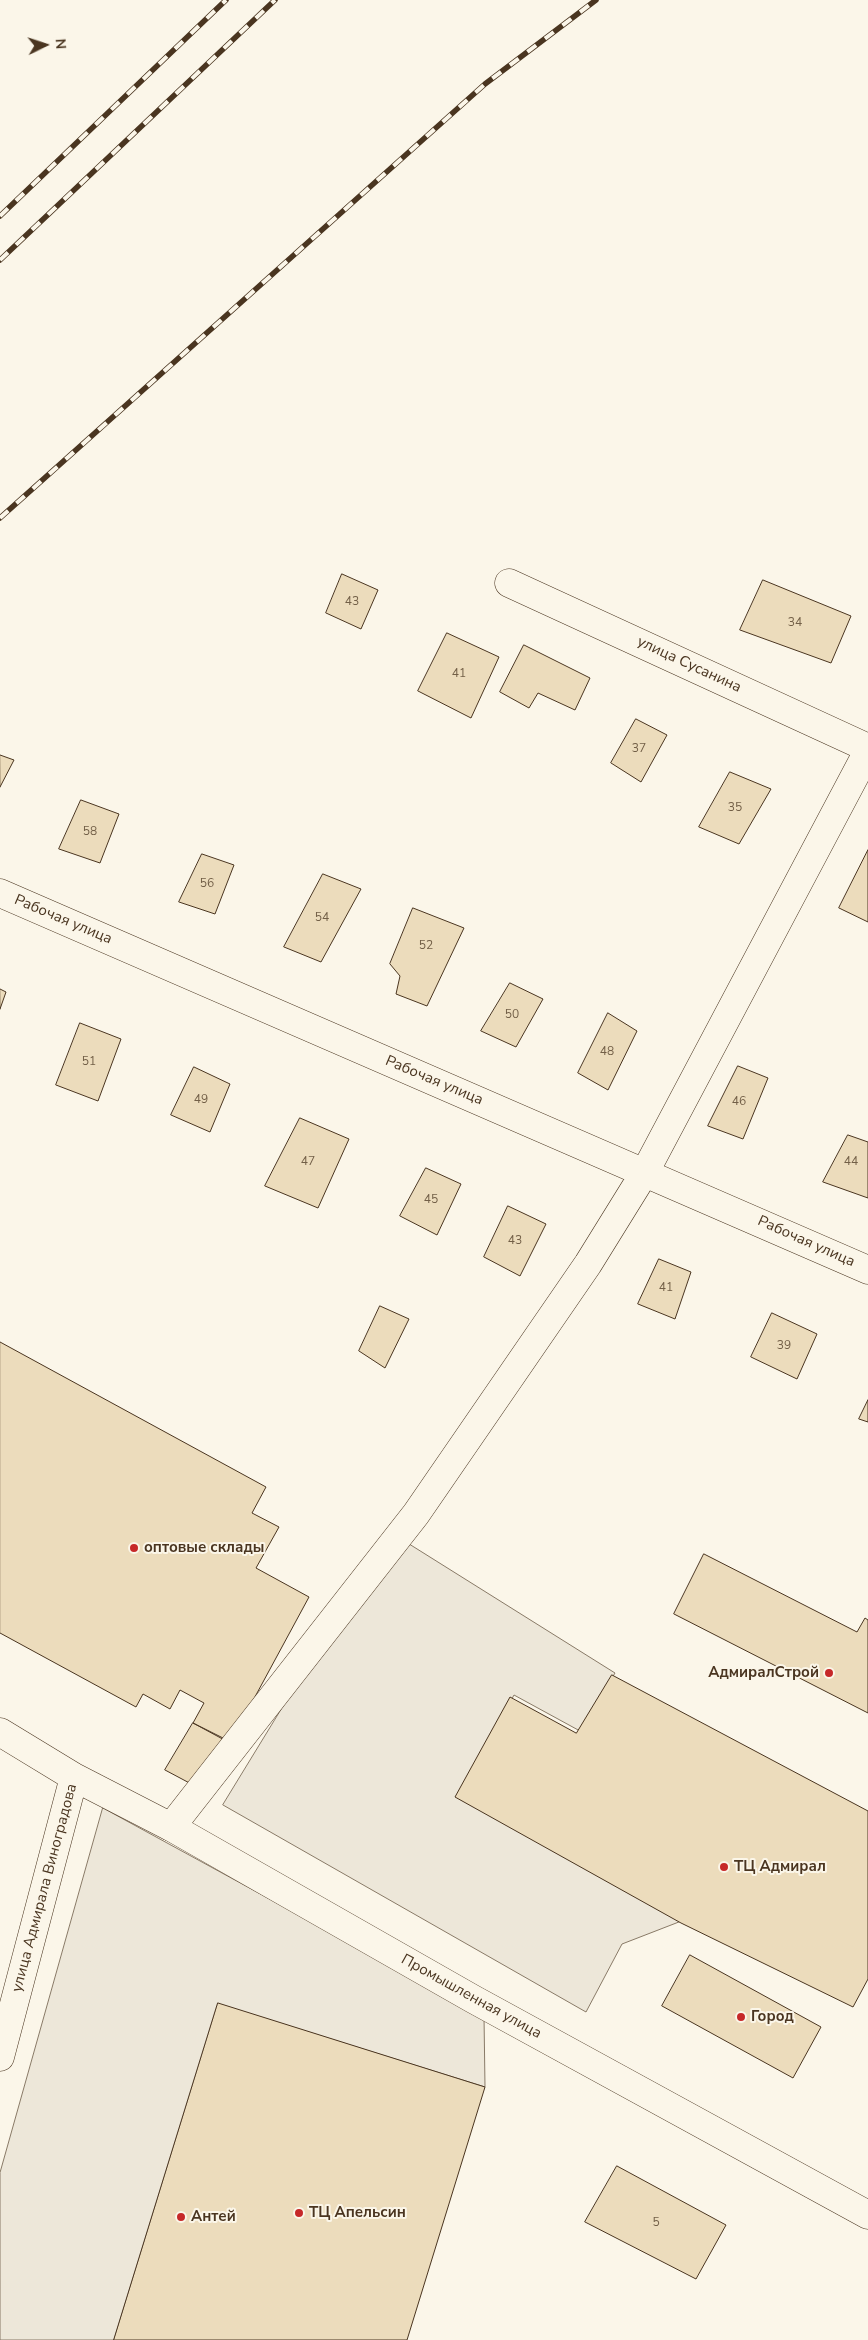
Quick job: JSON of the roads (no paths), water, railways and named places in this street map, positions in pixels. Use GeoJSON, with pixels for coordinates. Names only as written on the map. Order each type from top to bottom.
{"type":"FeatureCollection","features":[{"type":"Feature","properties":{"kind":"street","name":"улица Сусанина"},"geometry":{"type":"LineString","coordinates":[[509,583],[868,749]]}},
{"type":"Feature","properties":{"kind":"street"},"geometry":{"type":"LineString","coordinates":[[171,1828],[416,1514],[588,1264],[645,1172],[868,749]]}},
{"type":"Feature","properties":{"kind":"street","name":"Рабочая улица"},"geometry":{"type":"LineString","coordinates":[[0,893],[868,1270]]}},
{"type":"Feature","properties":{"kind":"street","name":"Промышленная улица"},"geometry":{"type":"LineString","coordinates":[[0,1732],[74,1776],[171,1828],[473,1999],[868,2215]]}},
{"type":"Feature","properties":{"kind":"street","name":"улица Адмирала Виноградова"},"geometry":{"type":"LineString","coordinates":[[0,2057],[74,1776]]}},
{"type":"Feature","properties":{"kind":"railway"},"geometry":{"type":"LineString","coordinates":[[0,216],[226,0]]}},
{"type":"Feature","properties":{"kind":"railway"},"geometry":{"type":"LineString","coordinates":[[0,260],[275,0]]}},
{"type":"Feature","properties":{"kind":"railway"},"geometry":{"type":"LineString","coordinates":[[0,518],[485,84],[596,0]]}},
{"type":"Feature","properties":{"kind":"place","name":"оптовые склады"},"geometry":{"type":"Point","coordinates":[134,1548]}},
{"type":"Feature","properties":{"kind":"place","name":"АдмиралСтрой"},"geometry":{"type":"Point","coordinates":[829,1673]}},
{"type":"Feature","properties":{"kind":"place","name":"ТЦ Адмирал"},"geometry":{"type":"Point","coordinates":[724,1867]}},
{"type":"Feature","properties":{"kind":"place","name":"Город"},"geometry":{"type":"Point","coordinates":[741,2017]}},
{"type":"Feature","properties":{"kind":"place","name":"ТЦ Апельсин"},"geometry":{"type":"Point","coordinates":[299,2213]}},
{"type":"Feature","properties":{"kind":"place","name":"Антей"},"geometry":{"type":"Point","coordinates":[181,2217]}}]}
